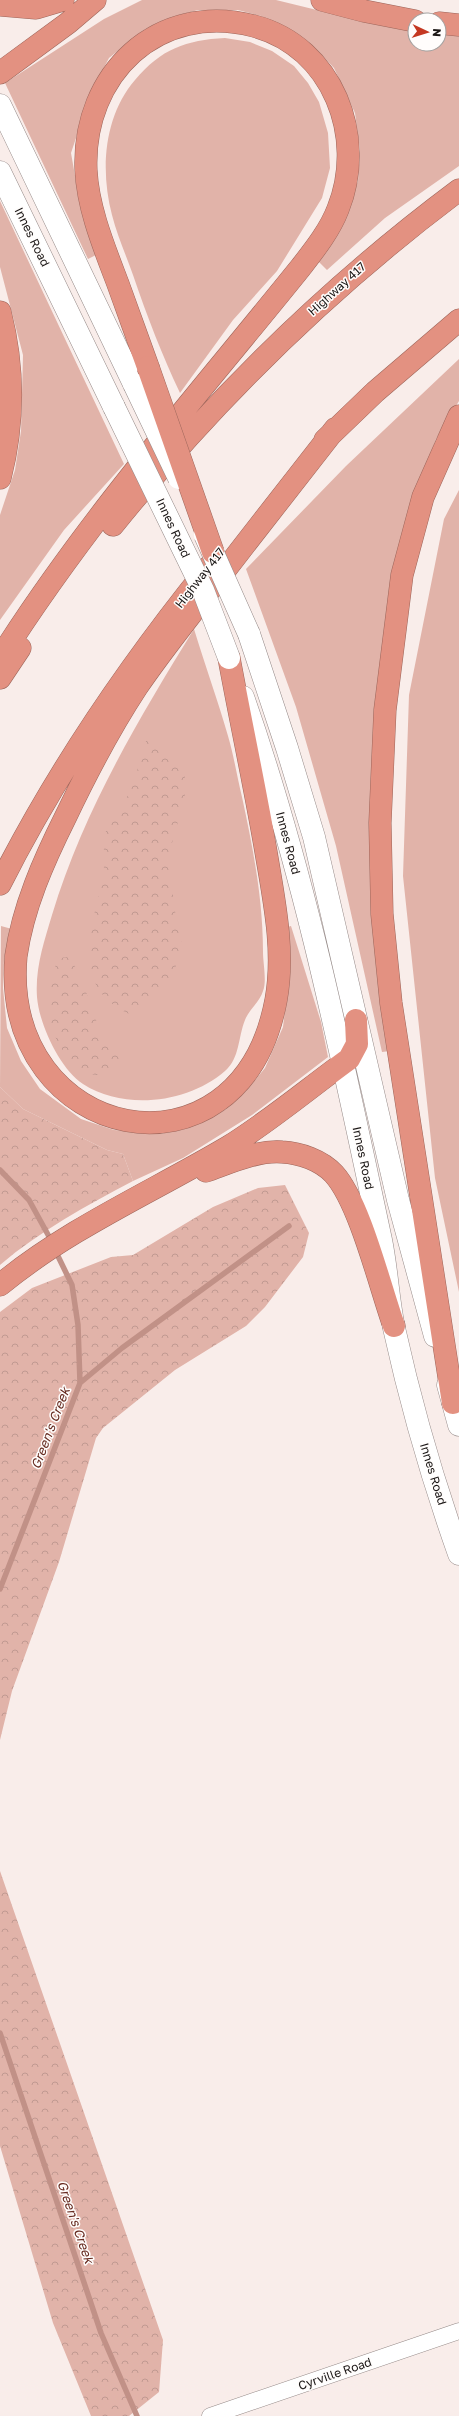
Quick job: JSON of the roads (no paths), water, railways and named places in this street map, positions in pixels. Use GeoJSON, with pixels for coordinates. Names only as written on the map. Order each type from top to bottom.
{"type":"FeatureCollection","features":[{"type":"Feature","properties":{"kind":"highway"},"geometry":{"type":"LineString","coordinates":[[0,5],[36,8],[63,0]]}},
{"type":"Feature","properties":{"kind":"highway"},"geometry":{"type":"LineString","coordinates":[[0,73],[68,23],[95,0]]}},
{"type":"Feature","properties":{"kind":"highway"},"geometry":{"type":"LineString","coordinates":[[322,0],[364,11],[407,19]]}},
{"type":"Feature","properties":{"kind":"highway"},"geometry":{"type":"LineString","coordinates":[[0,658],[38,598],[78,544],[301,267],[326,232],[339,207],[348,171],[350,147],[346,124],[338,98],[326,77],[304,54],[281,38],[256,27],[210,21],[186,24],[158,35],[135,50],[117,66],[105,84],[93,112],[86,156],[91,203],[106,253],[148,367],[213,552]]}},
{"type":"Feature","properties":{"kind":"highway"},"geometry":{"type":"LineString","coordinates":[[447,24],[459,25]]}},
{"type":"Feature","properties":{"kind":"highway","name":"Highway 417"},"geometry":{"type":"LineString","coordinates":[[0,678],[38,622],[85,559],[209,412],[266,354],[348,278],[459,190]]}},
{"type":"Feature","properties":{"kind":"highway"},"geometry":{"type":"LineString","coordinates":[[0,312],[9,358],[11,389],[9,426],[0,478]]}},
{"type":"Feature","properties":{"kind":"highway","name":"Highway 417"},"geometry":{"type":"LineString","coordinates":[[0,884],[67,764],[138,659],[230,540],[335,429],[459,320]]}},
{"type":"Feature","properties":{"kind":"highway"},"geometry":{"type":"LineString","coordinates":[[453,1403],[391,1003],[382,914],[380,823],[385,710],[393,633],[404,569],[423,497],[459,416]]}},
{"type":"Feature","properties":{"kind":"highway"},"geometry":{"type":"LineString","coordinates":[[229,658],[275,907],[279,966],[273,1014],[268,1031],[256,1058],[244,1075],[220,1099],[196,1113],[180,1118],[142,1123],[115,1120],[88,1110],[58,1090],[43,1072],[21,1035],[14,1006],[14,975],[20,936],[25,917],[41,872],[62,823],[107,737],[137,687],[335,429]]}},
{"type":"Feature","properties":{"kind":"highway"},"geometry":{"type":"LineString","coordinates":[[0,1285],[22,1267],[86,1226],[230,1146],[348,1060],[357,1044],[356,1020]]}},
{"type":"Feature","properties":{"kind":"highway"},"geometry":{"type":"LineString","coordinates":[[142,1195],[240,1159],[268,1152],[290,1153],[314,1160],[333,1174],[348,1194],[356,1212],[394,1326]]}},
{"type":"Feature","properties":{"kind":"main road","name":"Innes Road"},"geometry":{"type":"LineString","coordinates":[[0,105],[134,384],[213,552],[249,634],[306,809],[398,1200],[459,1425]]}},
{"type":"Feature","properties":{"kind":"main road","name":"Innes Road"},"geometry":{"type":"LineString","coordinates":[[0,172],[203,590],[229,658],[275,795],[304,901],[342,1064],[383,1250],[394,1326],[427,1458],[459,1554]]}},
{"type":"Feature","properties":{"kind":"street","name":"Cyrville Road"},"geometry":{"type":"LineString","coordinates":[[210,2416],[459,2331]]}},
{"type":"Feature","properties":{"kind":"waterway","name":"Green's Creek"},"geometry":{"type":"LineString","coordinates":[[0,1170],[29,1200],[52,1242]]}},
{"type":"Feature","properties":{"kind":"waterway"},"geometry":{"type":"LineString","coordinates":[[80,1383],[122,1348],[289,1226]]}},
{"type":"Feature","properties":{"kind":"waterway","name":"Green's Creek"},"geometry":{"type":"LineString","coordinates":[[0,1589],[80,1383],[78,1325],[72,1285],[55,1250]]}},
{"type":"Feature","properties":{"kind":"waterway","name":"Green's Creek"},"geometry":{"type":"LineString","coordinates":[[0,2033],[101,2333],[137,2416]]}}]}
